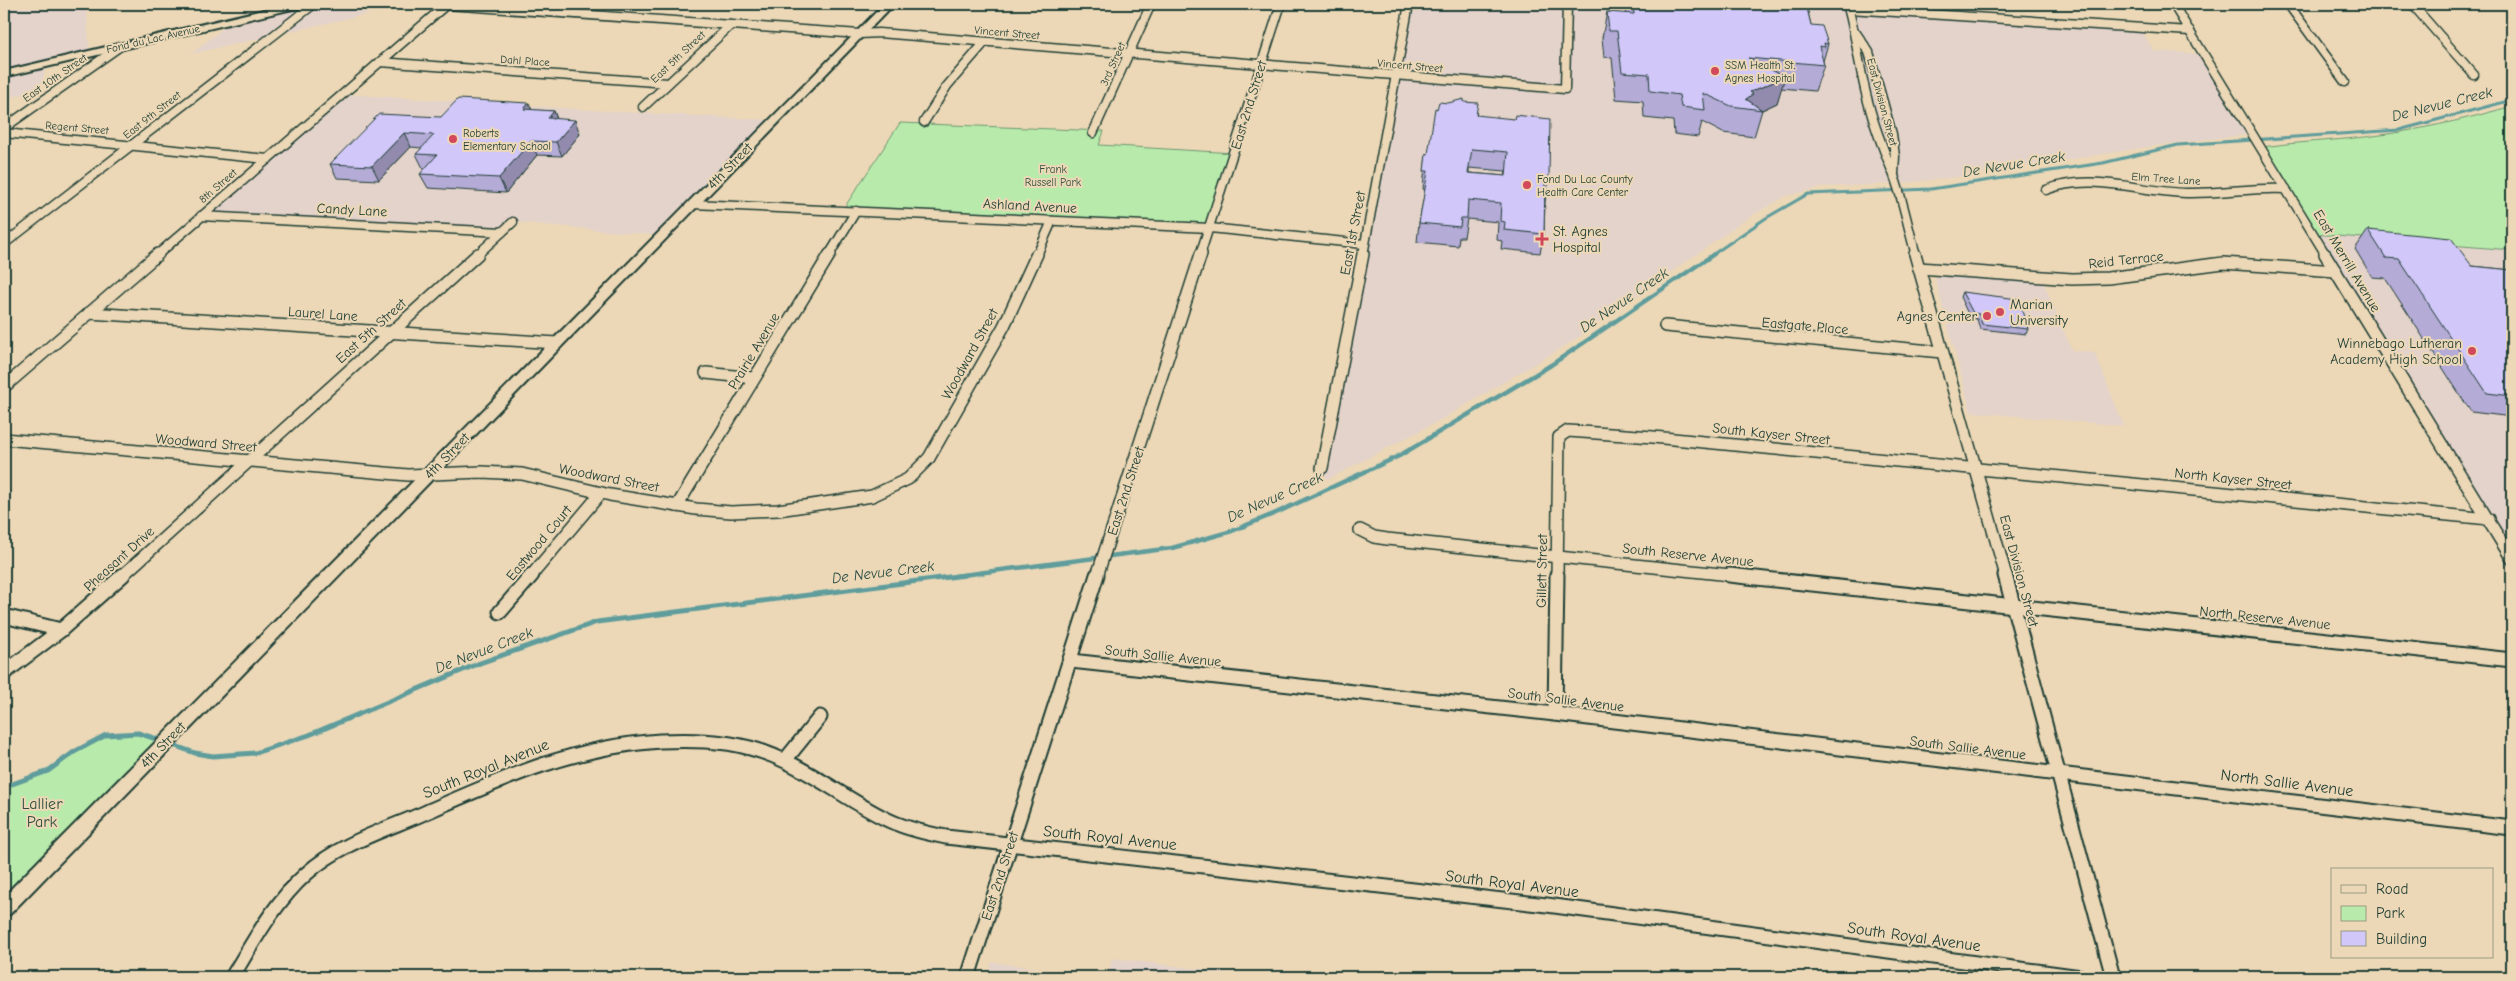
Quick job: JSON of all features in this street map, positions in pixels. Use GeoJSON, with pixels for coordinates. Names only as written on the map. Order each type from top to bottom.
{"type":"FeatureCollection","features":[{"type":"Feature","properties":{"kind":"main road","name":"Fond du Lac Avenue"},"geometry":{"type":"LineString","coordinates":[[4,74],[301,4]]}},
{"type":"Feature","properties":{"kind":"street","name":"East 9th Street"},"geometry":{"type":"LineString","coordinates":[[4,244],[314,4]]}},
{"type":"Feature","properties":{"kind":"street","name":"Vincent Street"},"geometry":{"type":"LineString","coordinates":[[447,4],[860,34],[879,33],[1565,89],[1567,4]]}},
{"type":"Feature","properties":{"kind":"street","name":"8th Street"},"geometry":{"type":"LineString","coordinates":[[4,387],[447,4]]}},
{"type":"Feature","properties":{"kind":"street"},"geometry":{"type":"LineString","coordinates":[[566,14],[576,4]]}},
{"type":"Feature","properties":{"kind":"street","name":"4th Street"},"geometry":{"type":"LineString","coordinates":[[4,908],[889,4]]}},
{"type":"Feature","properties":{"kind":"street","name":"3rd Street"},"geometry":{"type":"LineString","coordinates":[[1093,134],[1151,4]]}},
{"type":"Feature","properties":{"kind":"street","name":"East 2nd Street"},"geometry":{"type":"LineString","coordinates":[[968,977],[1282,4]]}},
{"type":"Feature","properties":{"kind":"street","name":"East 1st Street"},"geometry":{"type":"LineString","coordinates":[[1322,468],[1409,4]]}},
{"type":"Feature","properties":{"kind":"street","name":"East Merrill Avenue"},"geometry":{"type":"LineString","coordinates":[[2173,4],[2512,559]]}},
{"type":"Feature","properties":{"kind":"street"},"geometry":{"type":"LineString","coordinates":[[2288,4],[2345,82]]}},
{"type":"Feature","properties":{"kind":"street"},"geometry":{"type":"LineString","coordinates":[[2412,4],[2474,76]]}},
{"type":"Feature","properties":{"kind":"street"},"geometry":{"type":"LineString","coordinates":[[1848,7],[2190,31]]}},
{"type":"Feature","properties":{"kind":"street","name":"East Division Street"},"geometry":{"type":"LineString","coordinates":[[1848,7],[1856,33],[1856,51],[1868,103],[1882,151],[1894,174],[2014,606],[2057,773],[2113,977]]}},
{"type":"Feature","properties":{"kind":"street","name":"East 5th Street"},"geometry":{"type":"LineString","coordinates":[[643,106],[731,25]]}},
{"type":"Feature","properties":{"kind":"street","name":"East Division Street"},"geometry":{"type":"LineString","coordinates":[[1856,33],[1869,52],[1892,134],[1895,156],[1894,174]]}},
{"type":"Feature","properties":{"kind":"street"},"geometry":{"type":"LineString","coordinates":[[924,122],[947,86],[985,42]]}},
{"type":"Feature","properties":{"kind":"street","name":"East 10th Street"},"geometry":{"type":"LineString","coordinates":[[4,128],[119,47]]}},
{"type":"Feature","properties":{"kind":"street","name":"Dahl Place"},"geometry":{"type":"LineString","coordinates":[[380,62],[668,83]]}},
{"type":"Feature","properties":{"kind":"street","name":"Regent Street"},"geometry":{"type":"LineString","coordinates":[[4,132],[268,159]]}},
{"type":"Feature","properties":{"kind":"street","name":"Elm Tree Lane"},"geometry":{"type":"LineString","coordinates":[[2046,190],[2061,184],[2076,182],[2186,193],[2234,192],[2266,187],[2286,189]]}},
{"type":"Feature","properties":{"kind":"street","name":"Ashland Avenue"},"geometry":{"type":"LineString","coordinates":[[693,204],[1210,228],[1364,244]]}},
{"type":"Feature","properties":{"kind":"street","name":"Prairie Avenue"},"geometry":{"type":"LineString","coordinates":[[677,506],[753,378],[856,212]]}},
{"type":"Feature","properties":{"kind":"street","name":"Candy Lane"},"geometry":{"type":"LineString","coordinates":[[201,216],[502,232]]}},
{"type":"Feature","properties":{"kind":"street","name":"Woodward Street"},"geometry":{"type":"LineString","coordinates":[[4,439],[249,463],[428,476],[456,473],[522,474],[601,493],[677,506],[731,512],[778,510],[863,498],[885,492],[908,480],[929,458],[1004,326],[1052,220]]}},
{"type":"Feature","properties":{"kind":"street","name":"East 5th Street"},"geometry":{"type":"LineString","coordinates":[[249,463],[390,332],[513,222]]}},
{"type":"Feature","properties":{"kind":"street","name":"Reid Terrace"},"geometry":{"type":"LineString","coordinates":[[1919,268],[2072,279],[2122,277],[2191,266],[2230,263],[2336,271]]}},
{"type":"Feature","properties":{"kind":"street","name":"Laurel Lane"},"geometry":{"type":"LineString","coordinates":[[88,313],[556,344]]}},
{"type":"Feature","properties":{"kind":"street","name":"Eastgate Place"},"geometry":{"type":"LineString","coordinates":[[1665,326],[1942,352]]}},
{"type":"Feature","properties":{"kind":"street"},"geometry":{"type":"LineString","coordinates":[[706,373],[753,378]]}},
{"type":"Feature","properties":{"kind":"street","name":"South Kayser Street"},"geometry":{"type":"LineString","coordinates":[[1565,432],[1596,432],[1975,468]]}},
{"type":"Feature","properties":{"kind":"street","name":"Gillett Street"},"geometry":{"type":"LineString","coordinates":[[1556,714],[1559,437],[1565,432]]}},
{"type":"Feature","properties":{"kind":"street","name":"Pheasant Drive"},"geometry":{"type":"LineString","coordinates":[[4,673],[61,630],[249,463]]}},
{"type":"Feature","properties":{"kind":"street","name":"North Kayser Street"},"geometry":{"type":"LineString","coordinates":[[1975,468],[2489,519]]}},
{"type":"Feature","properties":{"kind":"street","name":"Eastwood Court"},"geometry":{"type":"LineString","coordinates":[[500,612],[601,493]]}},
{"type":"Feature","properties":{"kind":"street","name":"South Reserve Avenue"},"geometry":{"type":"LineString","coordinates":[[1360,530],[1374,537],[1387,539],[2014,606]]}},
{"type":"Feature","properties":{"kind":"street","name":"North Reserve Avenue"},"geometry":{"type":"LineString","coordinates":[[2014,606],[2512,660]]}},
{"type":"Feature","properties":{"kind":"street"},"geometry":{"type":"LineString","coordinates":[[4,616],[61,630]]}},
{"type":"Feature","properties":{"kind":"street","name":"South Sallie Avenue"},"geometry":{"type":"LineString","coordinates":[[1071,661],[1556,714],[2057,773]]}},
{"type":"Feature","properties":{"kind":"street"},"geometry":{"type":"LineString","coordinates":[[786,759],[820,717]]}},
{"type":"Feature","properties":{"kind":"street","name":"South Royal Avenue"},"geometry":{"type":"LineString","coordinates":[[232,977],[279,902],[297,882],[323,861],[357,842],[524,770],[582,752],[682,740],[732,743],[786,759],[896,824],[926,832],[1010,845],[1547,904],[2081,977]]}},
{"type":"Feature","properties":{"kind":"street","name":"North Sallie Avenue"},"geometry":{"type":"LineString","coordinates":[[2057,773],[2512,828]]}},
{"type":"Feature","properties":{"kind":"shaded area"},"geometry":{"type":"Polygon","coordinates":[[[4,4],[86,4],[90,54],[47,64],[40,90],[4,99],[4,4]]]}},
{"type":"Feature","properties":{"kind":"shaded area"},"geometry":{"type":"Polygon","coordinates":[[[301,4],[385,4],[372,13],[191,54],[233,20],[301,4]]]}},
{"type":"Feature","properties":{"kind":"shaded area","name":"St. Agnes Hospital"},"geometry":{"type":"Polygon","coordinates":[[[1409,4],[1847,4],[1849,9],[2140,28],[2154,51],[2204,54],[2254,134],[2167,144],[1966,176],[1896,184],[1824,187],[1787,196],[1751,216],[1573,341],[1446,417],[1327,480],[1322,468],[1409,4]]]}},
{"type":"Feature","properties":{"kind":"shaded area"},"geometry":{"type":"Polygon","coordinates":[[[343,94],[774,120],[662,236],[513,222],[502,232],[201,216],[343,94]]]}},
{"type":"Feature","properties":{"kind":"shaded area"},"geometry":{"type":"Polygon","coordinates":[[[2313,234],[2512,250],[2512,559],[2313,234]]]}},
{"type":"Feature","properties":{"kind":"shaded area"},"geometry":{"type":"Polygon","coordinates":[[[1944,275],[2044,283],[2072,350],[2095,353],[2124,426],[1971,412],[1935,279],[1944,275]]]}},
{"type":"Feature","properties":{"kind":"shaded area"},"geometry":{"type":"Polygon","coordinates":[[[1112,958],[1246,975],[1246,977],[1108,977],[1112,958]]]}},
{"type":"Feature","properties":{"kind":"shaded area"},"geometry":{"type":"Polygon","coordinates":[[[992,962],[1101,977],[988,977],[992,962]]]}},
{"type":"Feature","properties":{"kind":"green space"},"geometry":{"type":"Polygon","coordinates":[[[2512,106],[2512,250],[2313,234],[2262,147],[2401,132],[2512,106]]]}},
{"type":"Feature","properties":{"kind":"green space","name":"Frank Russell Park"},"geometry":{"type":"Polygon","coordinates":[[[900,123],[1104,131],[1099,145],[1234,153],[1210,228],[842,211],[900,123]]]}},
{"type":"Feature","properties":{"kind":"green space","name":"Lallier Park"},"geometry":{"type":"Polygon","coordinates":[[[138,733],[165,742],[4,908],[4,787],[48,771],[72,754],[106,735],[138,733]]]}},
{"type":"Feature","properties":{"kind":"building","name":"SSM Health St. Agnes Hospital"},"geometry":{"type":"Polygon","coordinates":[[[1633,4],[1806,4],[1811,25],[1822,26],[1828,44],[1824,43],[1825,47],[1819,46],[1824,65],[1748,58],[1785,77],[1750,92],[1753,94],[1746,99],[1762,110],[1731,106],[1703,93],[1705,110],[1681,107],[1679,95],[1650,91],[1649,74],[1622,72],[1617,31],[1609,31],[1607,12],[1634,14],[1633,4]]]}},
{"type":"Feature","properties":{"kind":"building","name":"Roberts Elementary School"},"geometry":{"type":"Polygon","coordinates":[[[458,99],[529,103],[524,109],[554,111],[548,118],[575,120],[556,142],[531,141],[499,178],[420,174],[437,155],[416,154],[434,135],[404,133],[372,166],[330,164],[379,114],[441,117],[458,99]]]}},
{"type":"Feature","properties":{"kind":"building","name":"Fond Du Lac County Health Care Center"},"geometry":{"type":"Polygon","coordinates":[[[1464,99],[1464,102],[1478,103],[1476,115],[1514,119],[1515,115],[1550,119],[1549,175],[1548,183],[1545,183],[1544,234],[1504,230],[1505,222],[1500,221],[1501,203],[1468,200],[1467,218],[1461,218],[1460,227],[1419,223],[1428,171],[1424,171],[1426,154],[1428,154],[1435,108],[1437,109],[1439,102],[1448,103],[1464,99]],[[1472,149],[1468,173],[1506,176],[1508,152],[1472,149]]]}},
{"type":"Feature","properties":{"kind":"building","name":"Winnebago Lutheran Academy High School"},"geometry":{"type":"Polygon","coordinates":[[[2368,230],[2451,238],[2472,266],[2512,270],[2512,396],[2487,393],[2399,259],[2386,258],[2368,230]]]}},
{"type":"Feature","properties":{"kind":"building","name":"Agnes Center"},"geometry":{"type":"Polygon","coordinates":[[[1962,292],[2018,299],[2028,329],[1982,324],[1979,314],[1973,313],[1962,292]]]}},
{"type":"Feature","properties":{"kind":"waterway","name":"De Nevue Creek"},"geometry":{"type":"LineString","coordinates":[[1712,255],[1766,218],[1808,194],[1931,189],[2103,163],[2178,145],[2399,130],[2512,100]]}},
{"type":"Feature","properties":{"kind":"waterway","name":"De Nevue Creek"},"geometry":{"type":"LineString","coordinates":[[955,576],[1172,548],[1232,531],[1276,513],[1399,456],[1551,365],[1714,254]]}},
{"type":"Feature","properties":{"kind":"waterway","name":"De Nevue Creek"},"geometry":{"type":"LineString","coordinates":[[170,744],[195,753],[213,756],[255,753],[309,735],[480,663],[597,622],[965,575]]}},
{"type":"Feature","properties":{"kind":"waterway","name":"De Nevue Creek"},"geometry":{"type":"LineString","coordinates":[[4,787],[48,771],[74,752],[106,735],[138,733],[163,741]]}},
{"type":"Feature","properties":{"kind":"place","name":"SSM Health St. Agnes Hospital"},"geometry":{"type":"Point","coordinates":[1715,71]}},
{"type":"Feature","properties":{"kind":"place","name":"Roberts Elementary School"},"geometry":{"type":"Point","coordinates":[453,139]}},
{"type":"Feature","properties":{"kind":"place","name":"Fond Du Lac County Health Care Center"},"geometry":{"type":"Point","coordinates":[1527,185]}},
{"type":"Feature","properties":{"kind":"place","name":"St. Agnes Hospital"},"geometry":{"type":"Point","coordinates":[1542,239]}},
{"type":"Feature","properties":{"kind":"place","name":"Marian University"},"geometry":{"type":"Point","coordinates":[2000,312]}},
{"type":"Feature","properties":{"kind":"place","name":"Agnes Center"},"geometry":{"type":"Point","coordinates":[1987,316]}},
{"type":"Feature","properties":{"kind":"place","name":"Winnebago Lutheran Academy High School"},"geometry":{"type":"Point","coordinates":[2472,351]}}]}
